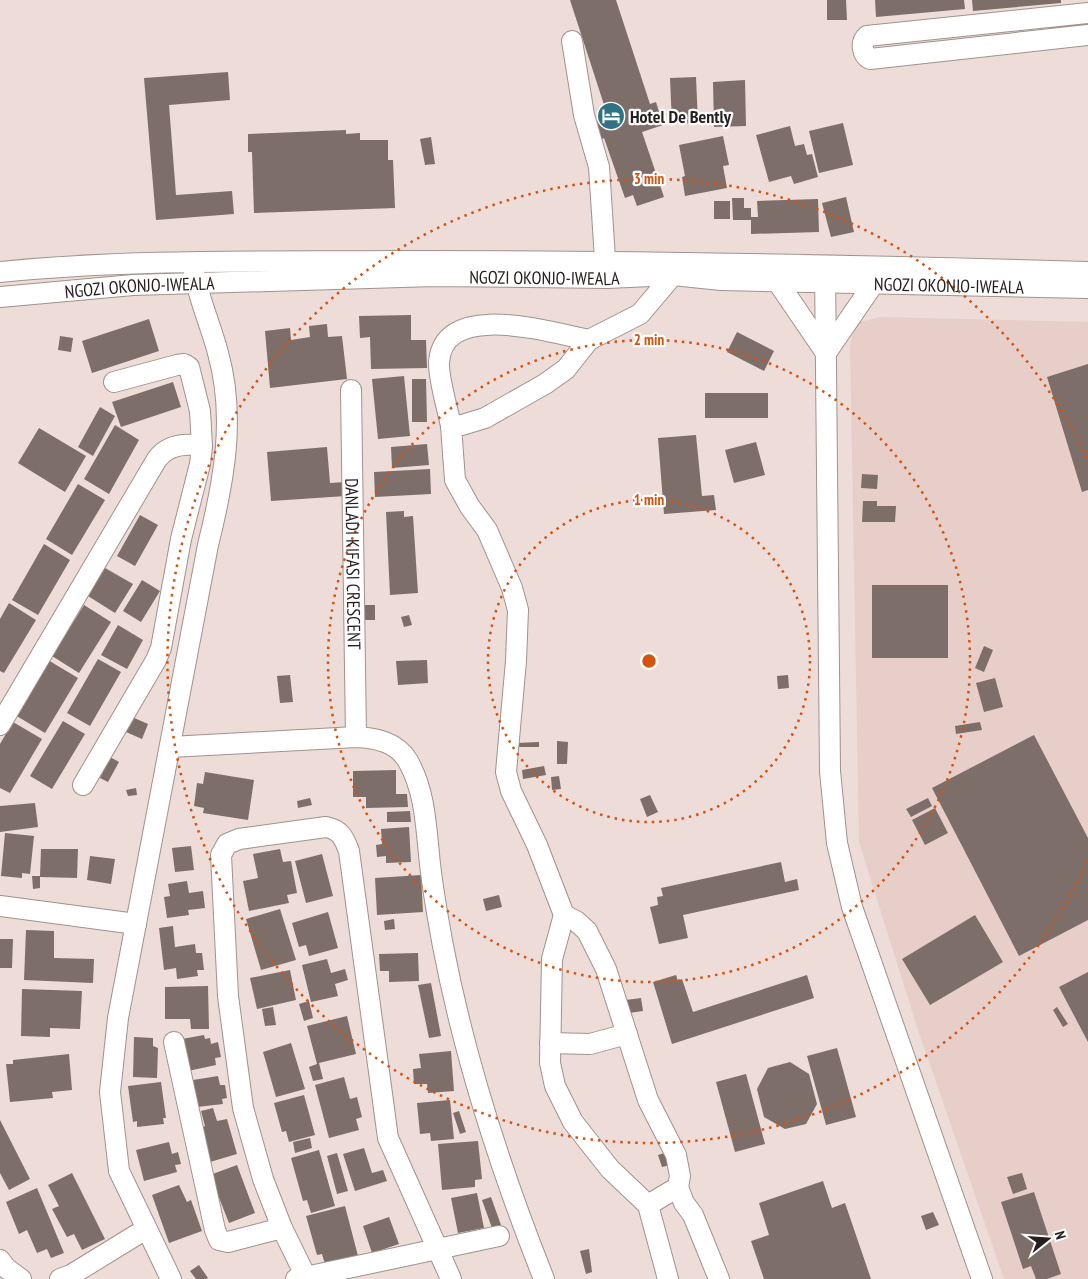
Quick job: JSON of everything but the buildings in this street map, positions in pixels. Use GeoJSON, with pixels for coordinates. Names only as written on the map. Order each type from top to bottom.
{"type":"FeatureCollection","features":[{"type":"Feature","properties":{"kind":"street"},"geometry":{"type":"LineString","coordinates":[[1088,13],[867,36],[863,42],[864,53],[870,59],[1088,35]]}},
{"type":"Feature","properties":{"kind":"street"},"geometry":{"type":"LineString","coordinates":[[572,42],[584,115],[599,167],[606,269]]}},
{"type":"Feature","properties":{"kind":"street"},"geometry":{"type":"LineString","coordinates":[[171,1279],[118,1171],[110,1092],[118,1018],[223,475],[228,433],[226,390],[218,353],[196,284],[192,263]]}},
{"type":"Feature","properties":{"kind":"street","name":"NGOZI OKONJO-IWEALA"},"geometry":{"type":"LineString","coordinates":[[4,271],[59,266],[192,263],[825,273],[1088,272]]}},
{"type":"Feature","properties":{"kind":"street","name":"NGOZI OKONJO-IWEALA"},"geometry":{"type":"LineString","coordinates":[[5,296],[133,285],[606,269],[721,280],[777,280],[825,273],[874,283],[1088,288]]}},
{"type":"Feature","properties":{"kind":"street"},"geometry":{"type":"LineString","coordinates":[[825,273],[830,771],[837,843],[852,907],[982,1279]]}},
{"type":"Feature","properties":{"kind":"street"},"geometry":{"type":"LineString","coordinates":[[451,426],[462,425],[485,418],[545,384],[566,369],[589,340],[640,314],[673,275]]}},
{"type":"Feature","properties":{"kind":"street"},"geometry":{"type":"LineString","coordinates":[[777,280],[826,352]]}},
{"type":"Feature","properties":{"kind":"street"},"geometry":{"type":"LineString","coordinates":[[826,352],[874,283]]}},
{"type":"Feature","properties":{"kind":"street"},"geometry":{"type":"LineString","coordinates":[[589,340],[523,326],[492,323],[457,331],[443,346],[439,363],[451,426],[455,480],[470,507],[487,530],[512,588],[518,610],[516,661],[506,772],[511,791],[537,845],[564,915],[552,960],[550,1064],[555,1086],[573,1122],[610,1169],[648,1205],[668,1279]]}},
{"type":"Feature","properties":{"kind":"street"},"geometry":{"type":"LineString","coordinates":[[82,786],[156,660],[181,539],[200,464],[202,446],[200,411],[189,368],[184,364],[114,382]]}},
{"type":"Feature","properties":{"kind":"street","name":"DANLADI KIFASI CRESCENT"},"geometry":{"type":"LineString","coordinates":[[351,390],[356,737]]}},
{"type":"Feature","properties":{"kind":"street"},"geometry":{"type":"LineString","coordinates":[[0,725],[162,452],[180,445],[202,446]]}},
{"type":"Feature","properties":{"kind":"street"},"geometry":{"type":"LineString","coordinates":[[181,539],[208,545]]}},
{"type":"Feature","properties":{"kind":"street"},"geometry":{"type":"LineString","coordinates":[[170,747],[356,737],[373,738],[389,743],[407,759],[417,780],[425,812],[430,864],[443,946],[461,1029],[483,1113],[521,1221],[544,1279]]}},
{"type":"Feature","properties":{"kind":"street"},"geometry":{"type":"LineString","coordinates":[[451,1279],[438,1249],[388,1138],[349,851],[344,838],[336,829],[326,827],[239,839],[227,844],[221,855],[228,996],[243,1108],[254,1152],[303,1278],[438,1249],[499,1236]]}},
{"type":"Feature","properties":{"kind":"street"},"geometry":{"type":"LineString","coordinates":[[0,906],[136,924]]}},
{"type":"Feature","properties":{"kind":"street"},"geometry":{"type":"LineString","coordinates":[[564,915],[576,921],[587,931],[606,969],[648,1100],[676,1154],[680,1176],[678,1187],[684,1203],[693,1215],[719,1279]]}},
{"type":"Feature","properties":{"kind":"street"},"geometry":{"type":"LineString","coordinates":[[550,1043],[590,1044],[627,1034]]}},
{"type":"Feature","properties":{"kind":"street"},"geometry":{"type":"LineString","coordinates":[[174,1042],[215,1230],[219,1240],[228,1242],[282,1228]]}},
{"type":"Feature","properties":{"kind":"street"},"geometry":{"type":"LineString","coordinates":[[648,1205],[678,1187]]}},
{"type":"Feature","properties":{"kind":"street"},"geometry":{"type":"LineString","coordinates":[[60,1279],[78,1271],[146,1229]]}},
{"type":"Feature","properties":{"kind":"street"},"geometry":{"type":"LineString","coordinates":[[0,1260],[6,1268],[21,1279]]}},
{"type":"Feature","properties":{"kind":"shaded area"},"geometry":{"type":"Polygon","coordinates":[[[881,317],[1088,322],[1088,1279],[1004,1279],[918,1030],[859,842],[850,345],[856,323],[881,317]]]}},
{"type":"Feature","properties":{"kind":"place","name":"Hotel De Bently"},"geometry":{"type":"Point","coordinates":[611,116]}}]}
